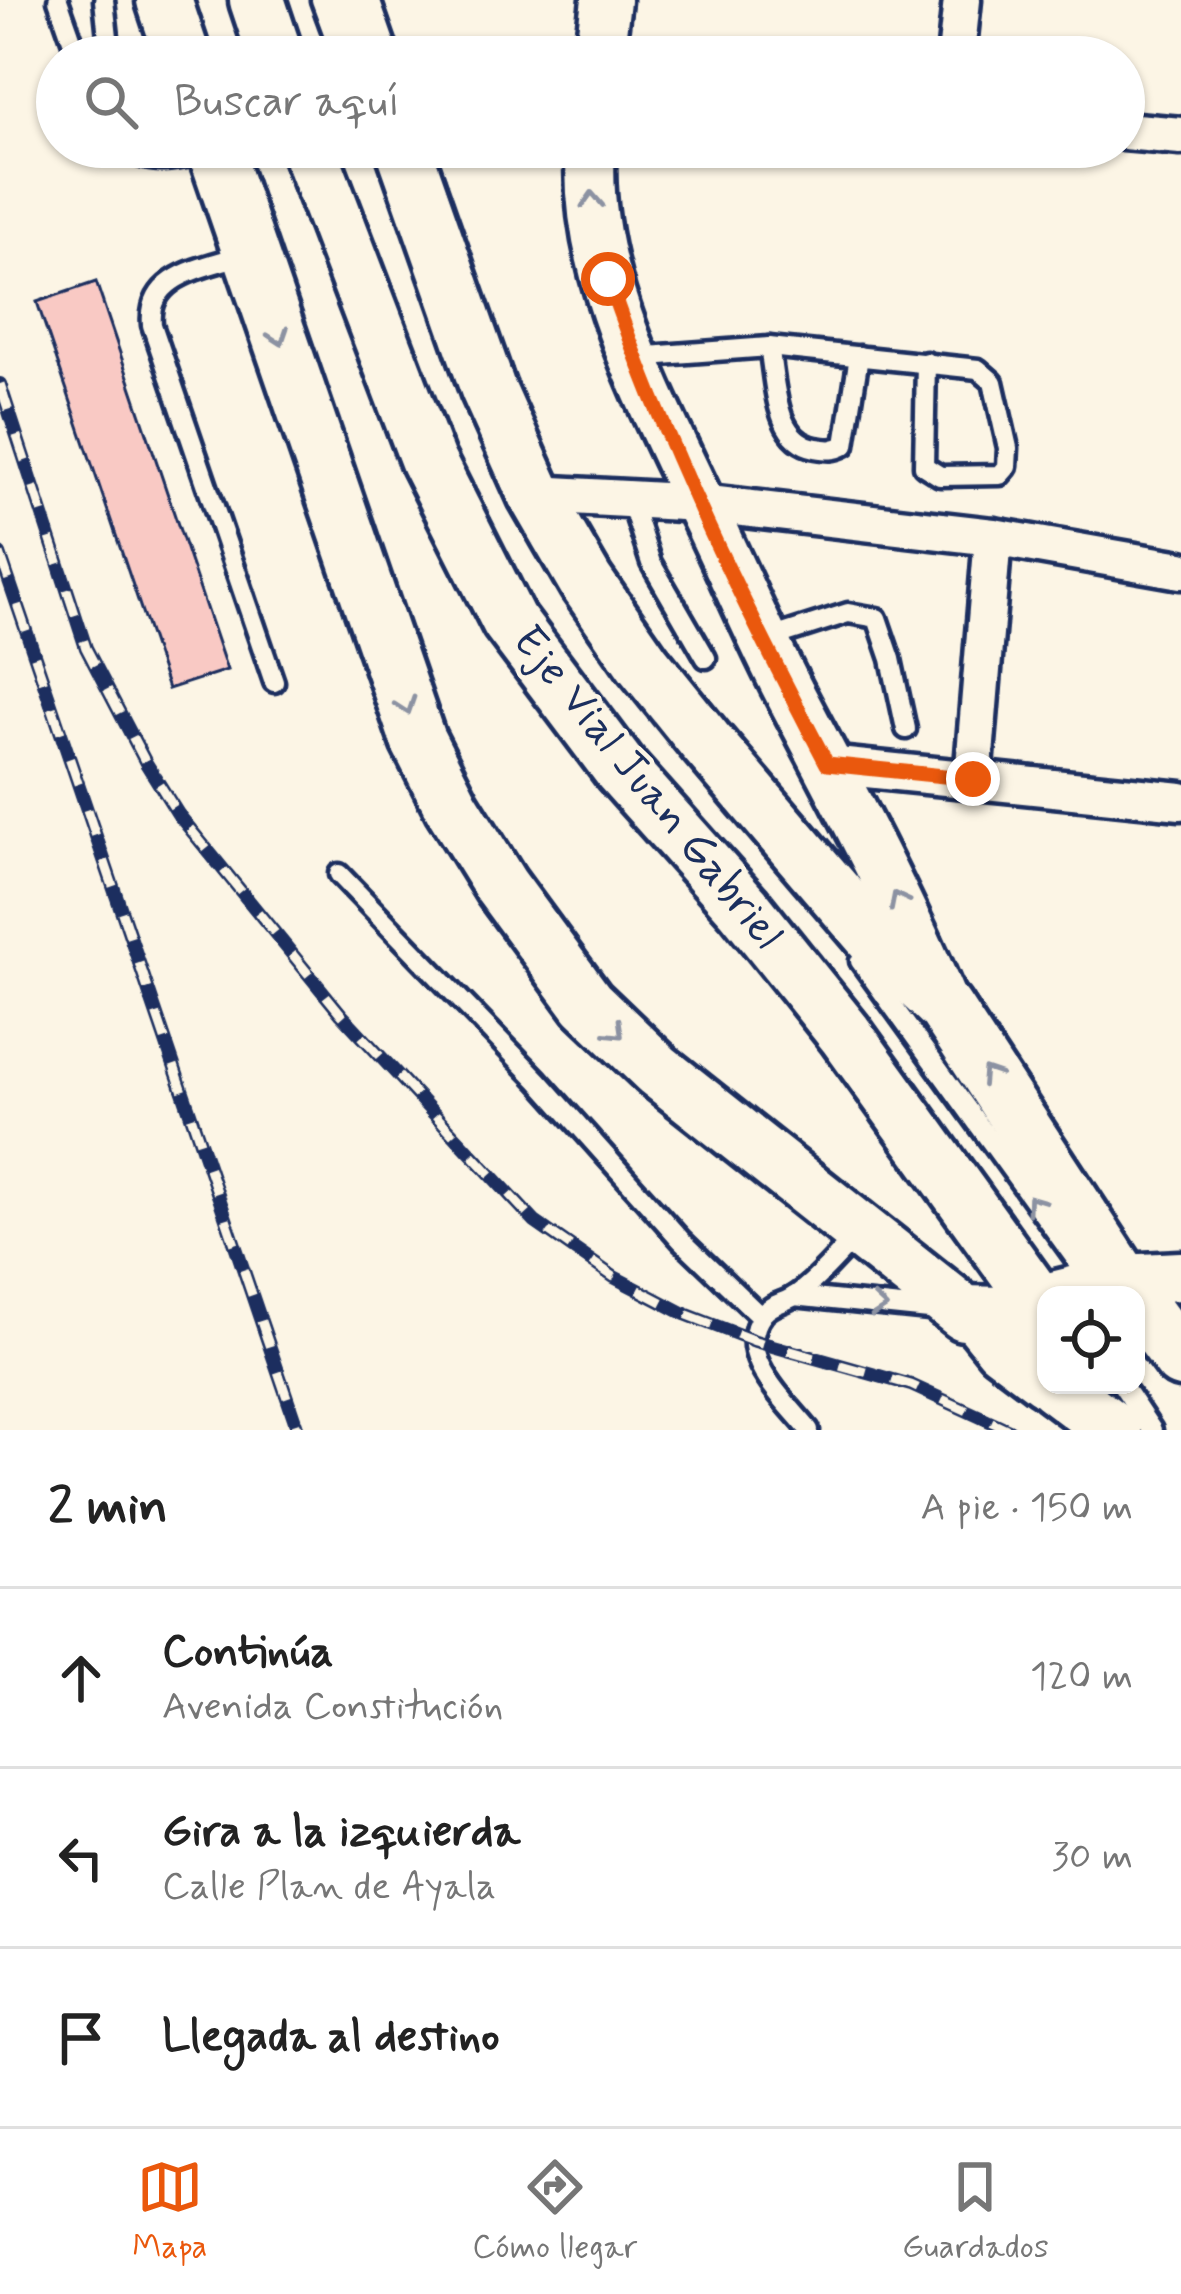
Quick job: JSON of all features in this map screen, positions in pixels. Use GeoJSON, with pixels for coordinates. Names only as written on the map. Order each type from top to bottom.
{"type":"FeatureCollection","features":[{"type":"Feature","properties":{"kind":"main road"},"geometry":{"type":"LineString","coordinates":[[164,0],[176,36]]}},
{"type":"Feature","properties":{"kind":"main road"},"geometry":{"type":"LineString","coordinates":[[257,0],[270,36]]}},
{"type":"Feature","properties":{"kind":"main road"},"geometry":{"type":"LineString","coordinates":[[351,0],[364,36]]}},
{"type":"Feature","properties":{"kind":"main road"},"geometry":{"type":"LineString","coordinates":[[225,168],[418,740],[501,886],[587,1003],[718,1121],[970,1314],[1037,1372]]}},
{"type":"Feature","properties":{"kind":"main road","name":"Eje Vial Juan Gabriel"},"geometry":{"type":"LineString","coordinates":[[316,168],[428,461],[508,620],[621,770],[744,908],[845,1034],[1086,1286]]}},
{"type":"Feature","properties":{"kind":"main road","name":"Eje Vial Juan Gabriel"},"geometry":{"type":"LineString","coordinates":[[410,168],[488,389],[535,494],[586,582],[656,680],[883,948],[945,1008],[1092,1286]]}},
{"type":"Feature","properties":{"kind":"main road"},"geometry":{"type":"LineString","coordinates":[[970,1314],[1037,1306]]}},
{"type":"Feature","properties":{"kind":"main road","name":"Eje Vial Juan Gabriel"},"geometry":{"type":"LineString","coordinates":[[1145,1341],[1176,1369]]}},
{"type":"Feature","properties":{"kind":"main road"},"geometry":{"type":"LineString","coordinates":[[1066,1394],[1116,1430]]}},
{"type":"Feature","properties":{"kind":"main road"},"geometry":{"type":"LineString","coordinates":[[1095,1394],[1116,1430]]}},
{"type":"Feature","properties":{"kind":"street"},"geometry":{"type":"LineString","coordinates":[[602,36],[607,0]]}},
{"type":"Feature","properties":{"kind":"street"},"geometry":{"type":"LineString","coordinates":[[958,36],[962,0]]}},
{"type":"Feature","properties":{"kind":"street"},"geometry":{"type":"LineString","coordinates":[[1145,133],[1181,136]]}},
{"type":"Feature","properties":{"kind":"street"},"geometry":{"type":"LineString","coordinates":[[592,168],[596,238],[634,357],[764,640],[904,911],[945,1008]]}},
{"type":"Feature","properties":{"kind":"street"},"geometry":{"type":"LineString","coordinates":[[535,494],[700,503],[992,537],[1181,570]]}},
{"type":"Feature","properties":{"kind":"street"},"geometry":{"type":"LineString","coordinates":[[973,779],[992,537]]}},
{"type":"Feature","properties":{"kind":"street"},"geometry":{"type":"LineString","coordinates":[[827,764],[1181,801]]}},
{"type":"Feature","properties":{"kind":"lane"},"geometry":{"type":"LineString","coordinates":[[58,0],[71,36]]}},
{"type":"Feature","properties":{"kind":"lane"},"geometry":{"type":"LineString","coordinates":[[104,0],[108,36]]}},
{"type":"Feature","properties":{"kind":"lane"},"geometry":{"type":"LineString","coordinates":[[322,0],[335,36]]}},
{"type":"Feature","properties":{"kind":"lane"},"geometry":{"type":"LineString","coordinates":[[250,253],[171,280],[155,294],[150,308],[274,682]]}},
{"type":"Feature","properties":{"kind":"lane"},"geometry":{"type":"LineString","coordinates":[[634,357],[769,347],[969,366],[988,374],[1009,458],[1000,475],[940,476],[924,466],[926,362]]}},
{"type":"Feature","properties":{"kind":"lane"},"geometry":{"type":"LineString","coordinates":[[769,347],[789,435],[801,446],[826,450],[845,445],[859,356]]}},
{"type":"Feature","properties":{"kind":"lane"},"geometry":{"type":"LineString","coordinates":[[630,499],[651,563],[706,658]]}},
{"type":"Feature","properties":{"kind":"lane"},"geometry":{"type":"LineString","coordinates":[[764,640],[848,613],[878,618],[906,729]]}},
{"type":"Feature","properties":{"kind":"lane"},"geometry":{"type":"LineString","coordinates":[[339,874],[538,1080],[681,1240],[761,1317]]}},
{"type":"Feature","properties":{"kind":"lane"},"geometry":{"type":"LineString","coordinates":[[846,944],[887,994],[1090,1286]]}},
{"type":"Feature","properties":{"kind":"lane"},"geometry":{"type":"LineString","coordinates":[[808,1430],[756,1358],[761,1317],[794,1296],[862,1232]]}},
{"type":"Feature","properties":{"kind":"lane"},"geometry":{"type":"LineString","coordinates":[[794,1296],[970,1314]]}},
{"type":"Feature","properties":{"kind":"lane"},"geometry":{"type":"LineString","coordinates":[[1128,1394],[1152,1430]]}},
{"type":"Feature","properties":{"kind":"building"},"geometry":{"type":"Polygon","coordinates":[[[96,282],[227,670],[168,689],[37,302],[96,282]]]}},
{"type":"Feature","properties":{"kind":"railway"},"geometry":{"type":"LineString","coordinates":[[0,384],[86,648],[178,814],[341,1014],[535,1222],[614,1277],[685,1314],[755,1341],[911,1385],[1009,1430]]}},
{"type":"Feature","properties":{"kind":"railway"},"geometry":{"type":"LineString","coordinates":[[0,554],[298,1430]]}},
{"type":"Feature","properties":{"kind":"route"},"geometry":{"type":"LineString","coordinates":[[608,279],[659,418],[827,764],[973,779]]}}]}
